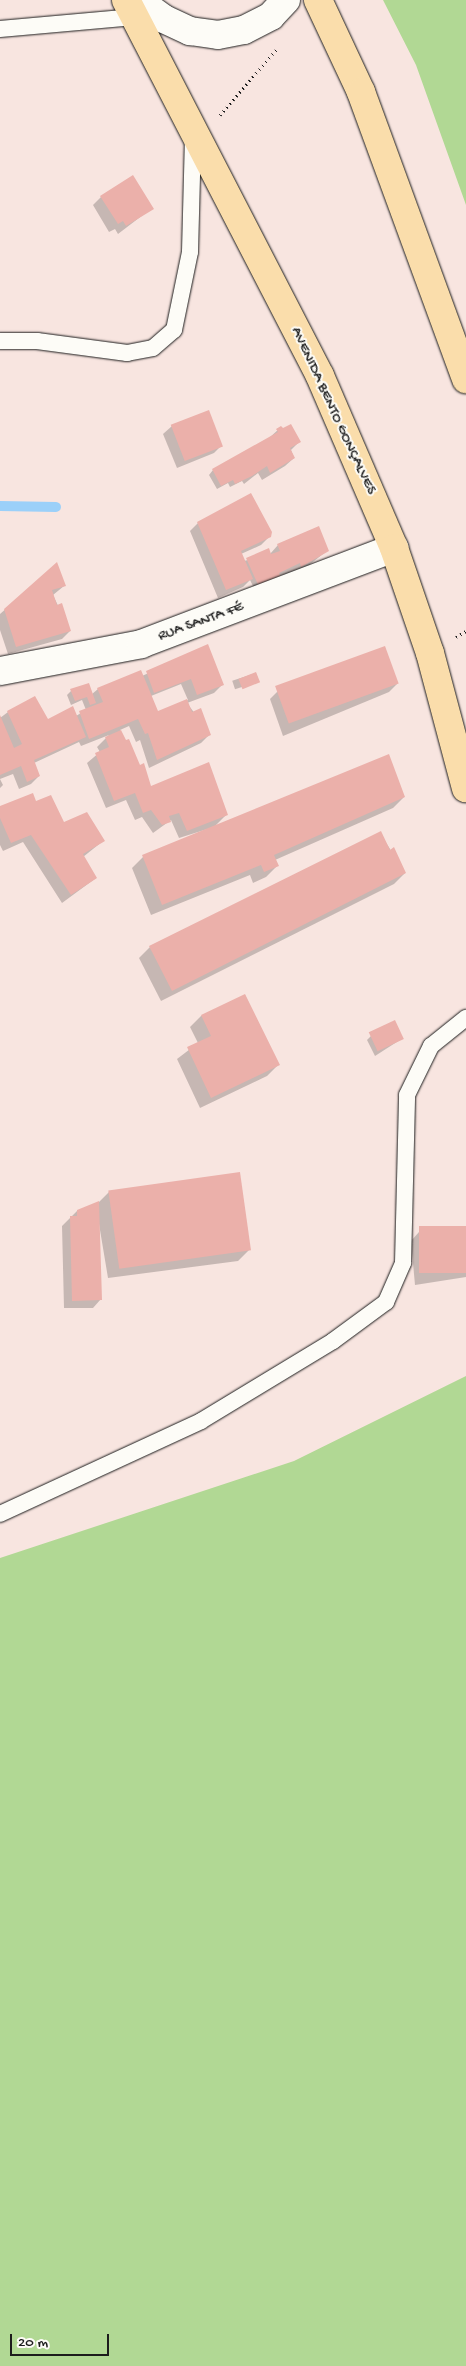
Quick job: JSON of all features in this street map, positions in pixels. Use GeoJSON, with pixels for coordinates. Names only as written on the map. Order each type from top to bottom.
{"type":"FeatureCollection","features":[{"type":"Feature","properties":{"kind":"main road"},"geometry":{"type":"LineString","coordinates":[[318,0],[361,92],[466,379]]}},
{"type":"Feature","properties":{"kind":"main road","name":"AVENIDA BENTO GONÇALVES"},"geometry":{"type":"LineString","coordinates":[[133,6],[193,134],[320,376],[394,548],[430,653],[466,788]]}},
{"type":"Feature","properties":{"kind":"street"},"geometry":{"type":"LineString","coordinates":[[133,6],[190,31],[218,35],[244,30],[271,16],[286,0]]}},
{"type":"Feature","properties":{"kind":"street","name":"RUA SANTA FÉ"},"geometry":{"type":"LineString","coordinates":[[0,672],[141,644],[394,548]]}},
{"type":"Feature","properties":{"kind":"lane"},"geometry":{"type":"LineString","coordinates":[[0,29],[133,6]]}},
{"type":"Feature","properties":{"kind":"lane"},"geometry":{"type":"LineString","coordinates":[[0,341],[37,341],[127,353],[153,348],[174,330],[190,252],[193,134]]}},
{"type":"Feature","properties":{"kind":"lane"},"geometry":{"type":"LineString","coordinates":[[0,1514],[201,1421],[333,1341],[386,1302],[403,1263],[407,1095],[432,1046],[466,1018]]}},
{"type":"Feature","properties":{"kind":"path"},"geometry":{"type":"LineString","coordinates":[[193,134],[216,121],[278,48]]}},
{"type":"Feature","properties":{"kind":"green space"},"geometry":{"type":"Polygon","coordinates":[[[383,0],[466,0],[466,205],[416,65],[383,0]]]}},
{"type":"Feature","properties":{"kind":"green space"},"geometry":{"type":"Polygon","coordinates":[[[466,1376],[466,2366],[0,2366],[0,1558],[294,1461],[466,1376]]]}},
{"type":"Feature","properties":{"kind":"building"},"geometry":{"type":"Polygon","coordinates":[[[133,175],[154,209],[126,226],[123,221],[118,224],[100,196],[133,175]]]}},
{"type":"Feature","properties":{"kind":"building"},"geometry":{"type":"Polygon","coordinates":[[[209,410],[223,446],[185,461],[171,425],[209,410]]]}},
{"type":"Feature","properties":{"kind":"building"},"geometry":{"type":"Polygon","coordinates":[[[291,424],[301,442],[290,448],[295,458],[270,473],[267,466],[235,484],[233,480],[221,486],[212,469],[278,432],[276,429],[281,426],[283,428],[291,424]]]}},
{"type":"Feature","properties":{"kind":"building"},"geometry":{"type":"Polygon","coordinates":[[[251,493],[272,532],[271,537],[241,551],[253,579],[226,590],[197,522],[251,493]]]}},
{"type":"Feature","properties":{"kind":"building"},"geometry":{"type":"Polygon","coordinates":[[[319,526],[329,551],[301,567],[300,563],[279,573],[282,579],[260,589],[246,558],[269,548],[271,554],[280,551],[277,544],[319,526]]]}},
{"type":"Feature","properties":{"kind":"building"},"geometry":{"type":"Polygon","coordinates":[[[57,562],[66,586],[52,590],[57,605],[62,603],[71,631],[16,647],[4,609],[57,562]]]}},
{"type":"Feature","properties":{"kind":"building"},"geometry":{"type":"Polygon","coordinates":[[[208,644],[224,685],[197,695],[191,679],[154,693],[146,671],[208,644]]]}},
{"type":"Feature","properties":{"kind":"building"},"geometry":{"type":"Polygon","coordinates":[[[385,646],[399,684],[289,724],[275,686],[385,646]]]}},
{"type":"Feature","properties":{"kind":"building"},"geometry":{"type":"Polygon","coordinates":[[[141,670],[158,711],[187,699],[192,712],[201,708],[211,735],[157,760],[148,733],[145,734],[138,719],[89,739],[79,711],[103,702],[97,688],[141,670]]]}},
{"type":"Feature","properties":{"kind":"building"},"geometry":{"type":"Polygon","coordinates":[[[256,672],[260,682],[243,689],[238,679],[256,672]]]}},
{"type":"Feature","properties":{"kind":"building"},"geometry":{"type":"Polygon","coordinates":[[[89,683],[96,703],[90,705],[87,697],[75,701],[70,689],[89,683]]]}},
{"type":"Feature","properties":{"kind":"building"},"geometry":{"type":"Polygon","coordinates":[[[35,696],[48,719],[73,706],[86,737],[34,760],[40,776],[27,782],[21,766],[0,775],[0,715],[14,748],[22,744],[7,711],[35,696]]]}},
{"type":"Feature","properties":{"kind":"building"},"geometry":{"type":"Polygon","coordinates":[[[121,730],[126,740],[129,739],[140,765],[144,763],[151,786],[209,762],[228,815],[187,831],[179,813],[169,816],[171,822],[162,825],[151,810],[143,813],[135,793],[114,801],[95,753],[109,747],[105,737],[121,730]]]}},
{"type":"Feature","properties":{"kind":"building"},"geometry":{"type":"Polygon","coordinates":[[[389,754],[405,797],[274,855],[279,866],[264,872],[261,865],[162,905],[142,855],[389,754]]]}},
{"type":"Feature","properties":{"kind":"building"},"geometry":{"type":"Polygon","coordinates":[[[33,793],[36,801],[51,795],[64,822],[87,812],[105,841],[83,854],[97,878],[71,895],[31,835],[11,843],[0,818],[0,806],[33,793]]]}},
{"type":"Feature","properties":{"kind":"building"},"geometry":{"type":"Polygon","coordinates":[[[381,831],[390,850],[394,847],[406,873],[172,991],[149,946],[381,831]]]}},
{"type":"Feature","properties":{"kind":"building"},"geometry":{"type":"Polygon","coordinates":[[[245,994],[280,1065],[211,1098],[187,1047],[211,1036],[201,1015],[245,994]]]}},
{"type":"Feature","properties":{"kind":"building"},"geometry":{"type":"Polygon","coordinates":[[[395,1020],[404,1039],[378,1051],[369,1032],[395,1020]]]}},
{"type":"Feature","properties":{"kind":"building"},"geometry":{"type":"Polygon","coordinates":[[[240,1172],[251,1250],[119,1269],[108,1191],[240,1172]]]}},
{"type":"Feature","properties":{"kind":"building"},"geometry":{"type":"Polygon","coordinates":[[[99,1201],[102,1300],[72,1301],[70,1216],[77,1216],[77,1210],[99,1201]]]}},
{"type":"Feature","properties":{"kind":"building"},"geometry":{"type":"Polygon","coordinates":[[[419,1226],[466,1226],[466,1273],[419,1273],[419,1226]]]}},
{"type":"Feature","properties":{"kind":"waterway"},"geometry":{"type":"LineString","coordinates":[[0,506],[56,507]]}}]}
